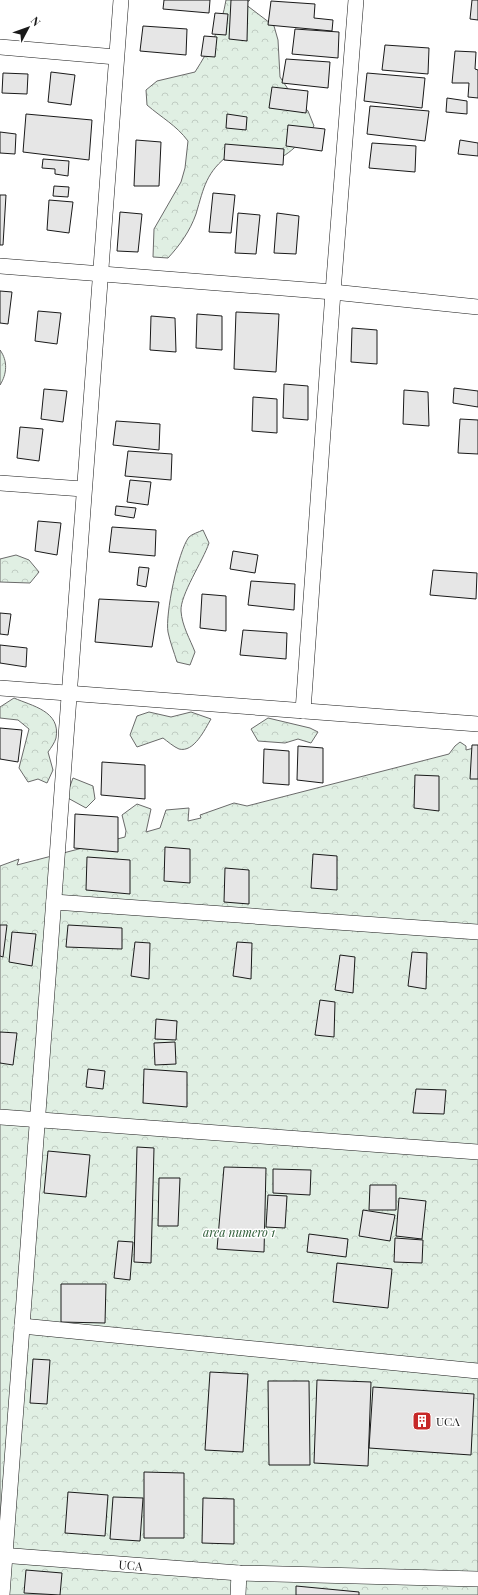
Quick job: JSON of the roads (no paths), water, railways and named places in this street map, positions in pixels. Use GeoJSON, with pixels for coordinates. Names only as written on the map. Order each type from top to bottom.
{"type":"FeatureCollection","features":[{"type":"Feature","properties":{"kind":"street"},"geometry":{"type":"LineString","coordinates":[[2,1595],[3,1555],[22,1326],[83,489],[121,0]]}},
{"type":"Feature","properties":{"kind":"street"},"geometry":{"type":"LineString","coordinates":[[303,711],[333,292],[356,0]]}},
{"type":"Feature","properties":{"kind":"street"},"geometry":{"type":"LineString","coordinates":[[0,47],[116,57]]}},
{"type":"Feature","properties":{"kind":"street"},"geometry":{"type":"LineString","coordinates":[[0,266],[333,292],[478,307]]}},
{"type":"Feature","properties":{"kind":"street"},"geometry":{"type":"LineString","coordinates":[[0,483],[83,489]]}},
{"type":"Feature","properties":{"kind":"street"},"geometry":{"type":"LineString","coordinates":[[0,688],[478,724]]}},
{"type":"Feature","properties":{"kind":"street"},"geometry":{"type":"LineString","coordinates":[[54,902],[478,932]]}},
{"type":"Feature","properties":{"kind":"street"},"geometry":{"type":"LineString","coordinates":[[0,1117],[478,1152]]}},
{"type":"Feature","properties":{"kind":"street"},"geometry":{"type":"LineString","coordinates":[[22,1326],[478,1371]]}},
{"type":"Feature","properties":{"kind":"street","name":"UCA"},"geometry":{"type":"LineString","coordinates":[[3,1555],[239,1573],[478,1579]]}},
{"type":"Feature","properties":{"kind":"street"},"geometry":{"type":"LineString","coordinates":[[238,1595],[239,1573]]}},
{"type":"Feature","properties":{"kind":"place","name":"UCA"},"geometry":{"type":"Point","coordinates":[422,1421]}},
{"type":"Feature","properties":{"kind":"park label","name":"area numero 1"},"geometry":{"type":"Point","coordinates":[239,1232]}}]}
